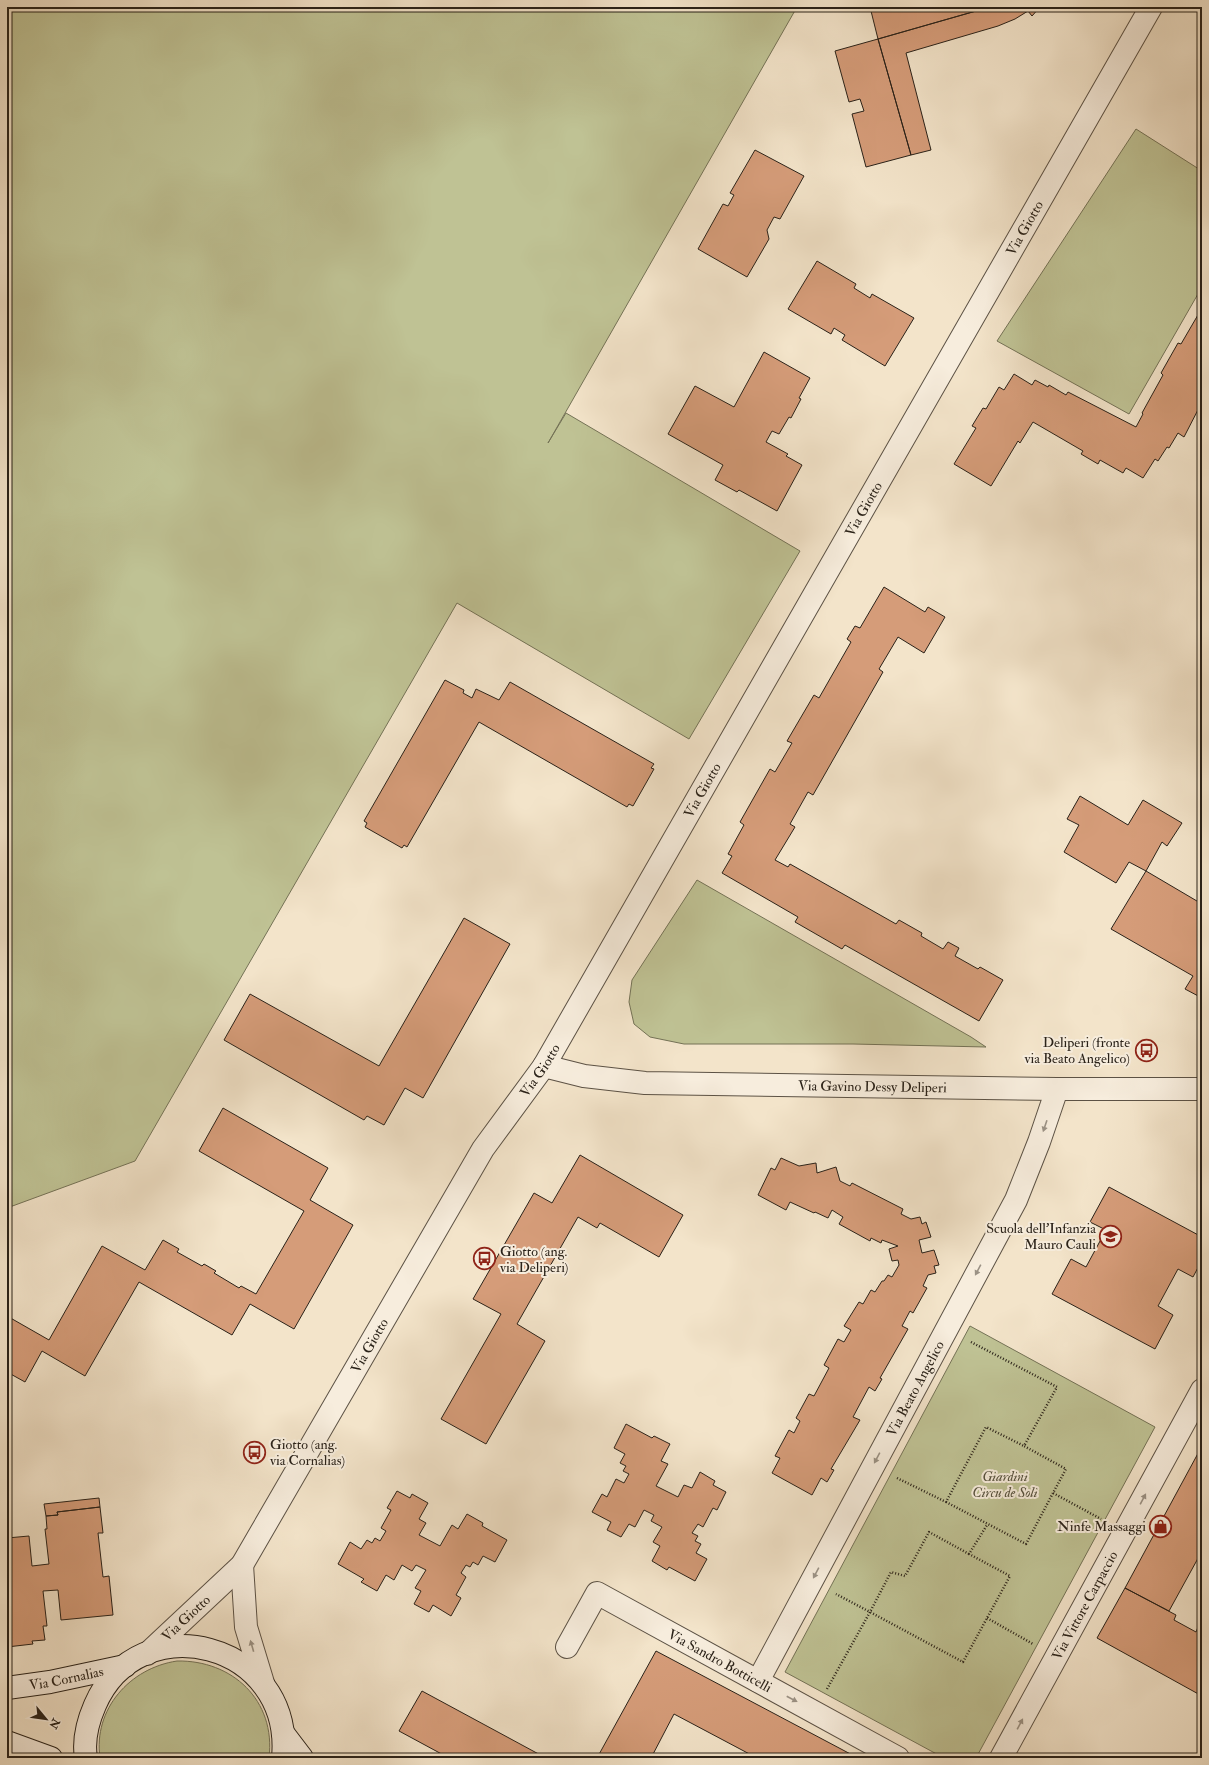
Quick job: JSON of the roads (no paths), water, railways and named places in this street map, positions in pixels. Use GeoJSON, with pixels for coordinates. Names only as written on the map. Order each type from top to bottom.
{"type":"FeatureCollection","features":[{"type":"Feature","properties":{"kind":"street","name":"Via Giotto"},"geometry":{"type":"LineString","coordinates":[[147,1654],[242,1565],[483,1149],[544,1066],[1151,7]]}},
{"type":"Feature","properties":{"kind":"street","name":"Via Gavino Dessy Deliperi"},"geometry":{"type":"LineString","coordinates":[[544,1066],[584,1076],[645,1083],[1057,1089],[1202,1089]]}},
{"type":"Feature","properties":{"kind":"street","name":"Via Beato Angelico"},"geometry":{"type":"LineString","coordinates":[[758,1681],[1016,1200],[1039,1142],[1057,1089]]}},
{"type":"Feature","properties":{"kind":"street","name":"Via Vittore Carpaccio"},"geometry":{"type":"LineString","coordinates":[[1002,1758],[1202,1390]]}},
{"type":"Feature","properties":{"kind":"street"},"geometry":{"type":"LineString","coordinates":[[242,1565],[246,1627],[262,1683]]}},
{"type":"Feature","properties":{"kind":"street","name":"Via Sandro Botticelli"},"geometry":{"type":"LineString","coordinates":[[567,1647],[597,1593],[898,1758]]}},
{"type":"Feature","properties":{"kind":"street"},"geometry":{"type":"LineString","coordinates":[[86,1758],[86,1734],[90,1715],[98,1696],[110,1680],[125,1666],[147,1654],[174,1647],[189,1646],[210,1649],[230,1657],[242,1664],[262,1683],[269,1692],[279,1712],[283,1733],[283,1758]]}},
{"type":"Feature","properties":{"kind":"street","name":"Via Cornalias"},"geometry":{"type":"LineString","coordinates":[[7,1688],[50,1682],[125,1666]]}},
{"type":"Feature","properties":{"kind":"street"},"geometry":{"type":"LineString","coordinates":[[283,1733],[302,1758]]}},
{"type":"Feature","properties":{"kind":"street"},"geometry":{"type":"LineString","coordinates":[[7,1742],[51,1758]]}},
{"type":"Feature","properties":{"kind":"place","name":"Deliperi (fronte via Beato Angelico)"},"geometry":{"type":"Point","coordinates":[1146,1050]}},
{"type":"Feature","properties":{"kind":"place","name":"Scuola dell'Infanzia Mauro Cauli"},"geometry":{"type":"Point","coordinates":[1111,1236]}},
{"type":"Feature","properties":{"kind":"place","name":"Giotto (ang. via Deliperi)"},"geometry":{"type":"Point","coordinates":[484,1259]}},
{"type":"Feature","properties":{"kind":"place","name":"Giotto (ang. via Cornalias)"},"geometry":{"type":"Point","coordinates":[255,1452]}},
{"type":"Feature","properties":{"kind":"place","name":"Ninfe Massaggi"},"geometry":{"type":"Point","coordinates":[1161,1526]}},
{"type":"Feature","properties":{"kind":"park label","name":"Giardini Circu de Soli"},"geometry":{"type":"Point","coordinates":[1005,1484]}}]}
